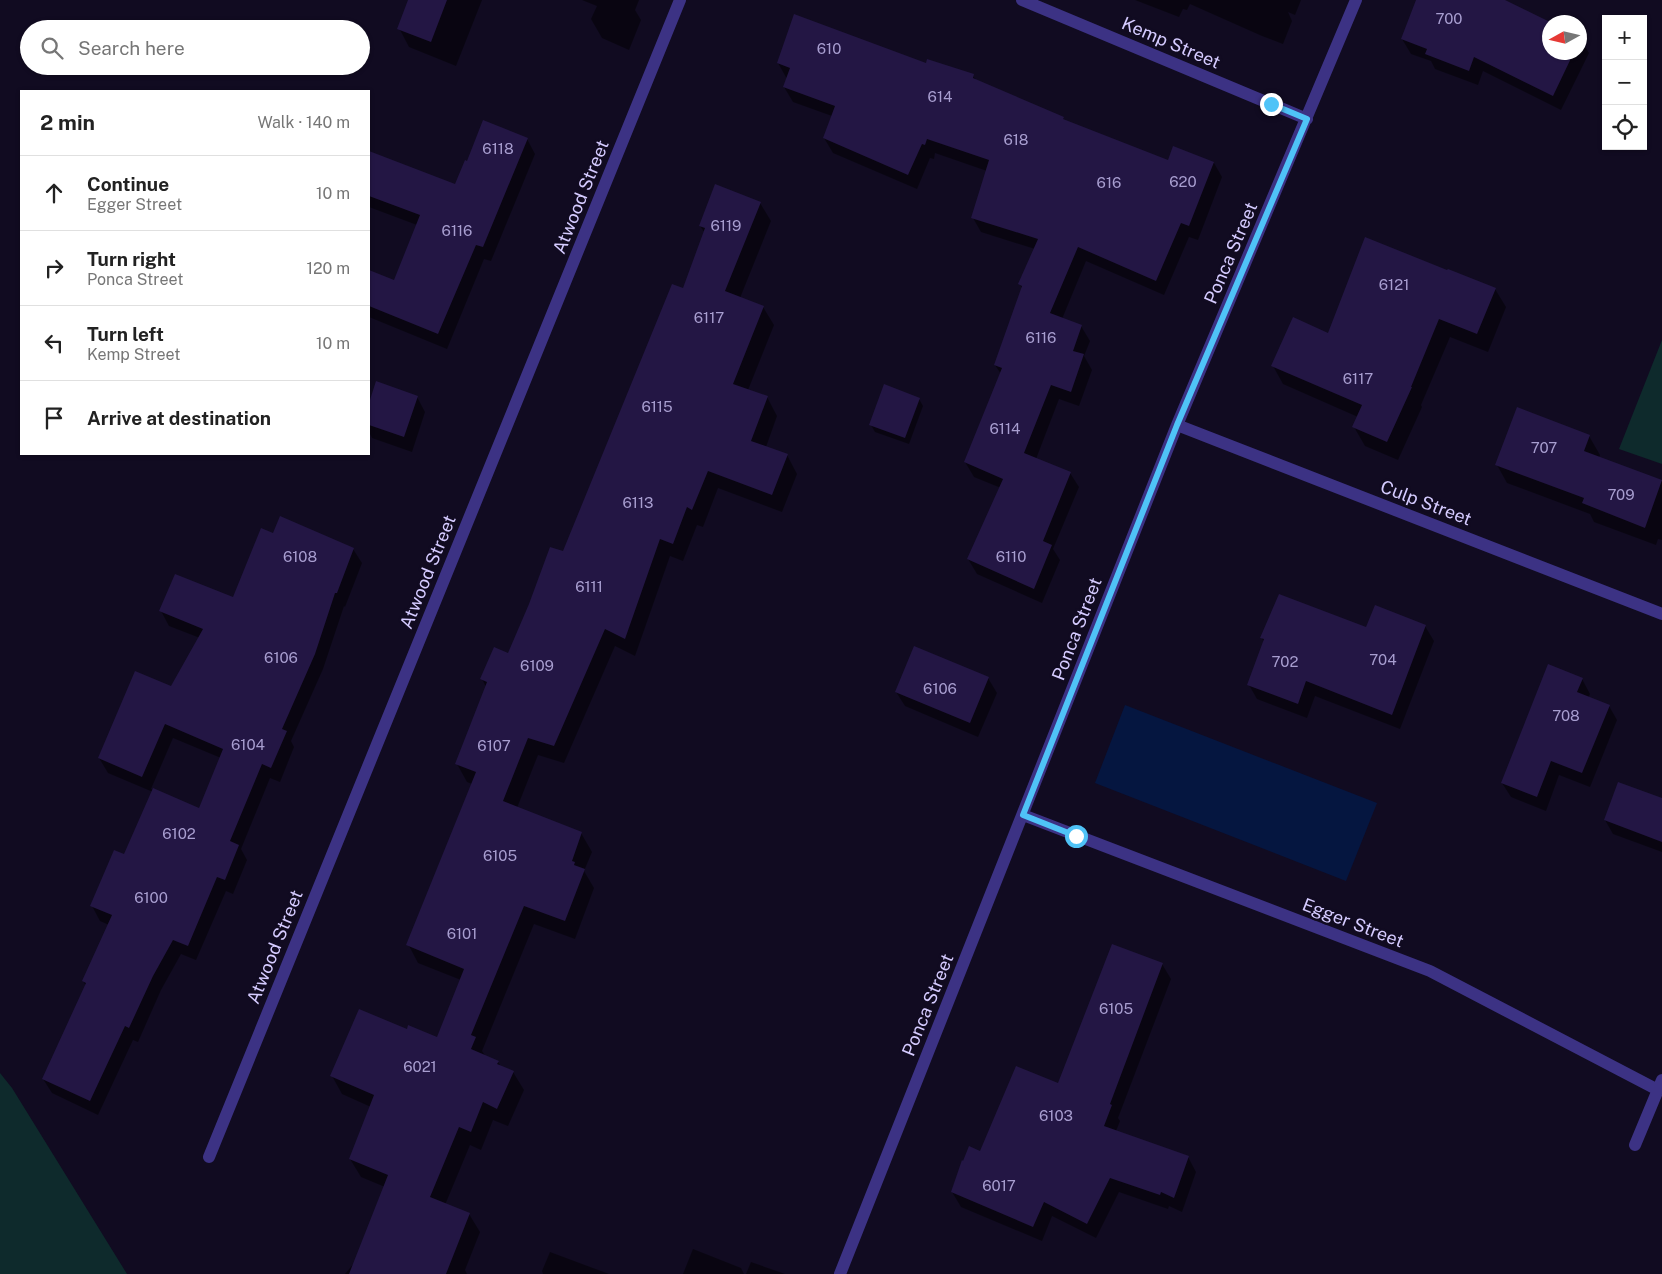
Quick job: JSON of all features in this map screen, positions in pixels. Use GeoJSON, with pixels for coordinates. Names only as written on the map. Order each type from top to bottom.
{"type":"FeatureCollection","features":[{"type":"Feature","properties":{"kind":"street","name":"Atwood Street"},"geometry":{"type":"LineString","coordinates":[[209,1157],[680,0]]}},
{"type":"Feature","properties":{"kind":"street","name":"Kemp Street"},"geometry":{"type":"LineString","coordinates":[[1022,0],[1307,119]]}},
{"type":"Feature","properties":{"kind":"street","name":"Ponca Street"},"geometry":{"type":"LineString","coordinates":[[840,1274],[1177,425],[1356,0]]}},
{"type":"Feature","properties":{"kind":"street","name":"Culp Street"},"geometry":{"type":"LineString","coordinates":[[1177,425],[1662,614]]}},
{"type":"Feature","properties":{"kind":"street","name":"Egger Street"},"geometry":{"type":"LineString","coordinates":[[1023,815],[1430,971],[1660,1085]]}},
{"type":"Feature","properties":{"kind":"street"},"geometry":{"type":"LineString","coordinates":[[1635,1145],[1660,1085]]}},
{"type":"Feature","properties":{"kind":"green space"},"geometry":{"type":"Polygon","coordinates":[[[1662,340],[1662,464],[1619,449],[1662,340]]]}},
{"type":"Feature","properties":{"kind":"green space"},"geometry":{"type":"Polygon","coordinates":[[[0,1073],[12,1088],[127,1274],[0,1274],[0,1073]]]}},
{"type":"Feature","properties":{"kind":"water"},"geometry":{"type":"Polygon","coordinates":[[[1125,705],[1377,803],[1346,881],[1095,783],[1125,705]]]}},
{"type":"Feature","properties":{"kind":"building"},"geometry":{"type":"Polygon","coordinates":[[[408,0],[447,0],[431,42],[397,29],[408,0]]]}},
{"type":"Feature","properties":{"kind":"building"},"geometry":{"type":"Polygon","coordinates":[[[1416,0],[1505,0],[1542,18],[1542,60],[1570,60],[1553,96],[1474,57],[1469,71],[1425,54],[1427,49],[1401,39],[1416,0]]]}},
{"type":"Feature","properties":{"kind":"building"},"geometry":{"type":"Polygon","coordinates":[[[794,14],[926,63],[927,59],[974,74],[973,78],[1064,117],[1063,119],[1168,160],[1173,146],[1214,162],[1189,226],[1181,223],[1156,281],[1078,247],[1050,313],[1082,325],[1073,351],[1084,354],[1071,392],[1051,385],[1024,453],[1071,472],[1043,541],[1052,545],[1034,589],[967,559],[1003,479],[964,462],[1002,368],[994,365],[1022,286],[1018,284],[1038,239],[971,218],[989,160],[927,139],[925,145],[922,144],[908,175],[823,138],[835,106],[783,87],[790,68],[777,63],[794,14]]]}},
{"type":"Feature","properties":{"kind":"building"},"geometry":{"type":"Polygon","coordinates":[[[483,120],[528,138],[483,247],[476,245],[438,334],[370,306],[370,270],[394,280],[420,215],[370,196],[370,151],[455,184],[465,160],[467,161],[483,120]]]}},
{"type":"Feature","properties":{"kind":"building"},"geometry":{"type":"Polygon","coordinates":[[[715,184],[761,202],[725,291],[764,306],[733,384],[768,396],[751,441],[788,454],[772,495],[708,471],[692,510],[687,507],[673,544],[660,539],[625,639],[605,629],[554,746],[528,738],[503,801],[582,832],[572,861],[575,862],[574,865],[585,869],[565,921],[524,906],[471,1035],[476,1037],[471,1049],[499,1061],[497,1064],[514,1071],[497,1109],[483,1102],[471,1132],[459,1127],[430,1197],[470,1213],[446,1274],[349,1274],[388,1175],[349,1159],[374,1095],[330,1076],[359,1009],[407,1029],[408,1025],[437,1037],[464,969],[406,945],[476,772],[455,764],[487,682],[480,679],[494,647],[508,653],[550,547],[563,551],[672,284],[683,288],[705,228],[699,226],[715,184]]]}},
{"type":"Feature","properties":{"kind":"building"},"geometry":{"type":"Polygon","coordinates":[[[1365,237],[1496,288],[1477,334],[1439,319],[1412,387],[1387,442],[1352,427],[1362,405],[1271,366],[1293,317],[1328,333],[1365,237]]]}},
{"type":"Feature","properties":{"kind":"building"},"geometry":{"type":"Polygon","coordinates":[[[376,381],[418,396],[404,437],[370,425],[370,400],[376,381]]]}},
{"type":"Feature","properties":{"kind":"building"},"geometry":{"type":"Polygon","coordinates":[[[884,384],[920,398],[905,438],[869,425],[884,384]]]}},
{"type":"Feature","properties":{"kind":"building"},"geometry":{"type":"Polygon","coordinates":[[[1517,407],[1590,435],[1584,451],[1662,480],[1645,528],[1582,503],[1584,498],[1495,465],[1517,407]]]}},
{"type":"Feature","properties":{"kind":"building"},"geometry":{"type":"Polygon","coordinates":[[[280,516],[354,548],[337,593],[335,593],[315,654],[282,729],[287,731],[271,768],[262,764],[230,841],[239,845],[225,880],[217,877],[188,946],[173,940],[153,976],[129,1028],[125,1026],[90,1101],[42,1079],[86,983],[82,981],[112,915],[90,906],[114,850],[124,854],[153,788],[199,808],[223,749],[165,724],[142,777],[98,758],[135,671],[171,686],[203,629],[159,611],[175,574],[233,597],[261,528],[273,533],[280,516]]]}},
{"type":"Feature","properties":{"kind":"building"},"geometry":{"type":"Polygon","coordinates":[[[1279,594],[1366,627],[1375,605],[1426,625],[1392,715],[1306,681],[1298,704],[1247,685],[1264,639],[1260,638],[1279,594]]]}},
{"type":"Feature","properties":{"kind":"building"},"geometry":{"type":"Polygon","coordinates":[[[914,646],[989,677],[970,723],[895,692],[914,646]]]}},
{"type":"Feature","properties":{"kind":"building"},"geometry":{"type":"Polygon","coordinates":[[[1548,664],[1583,678],[1577,692],[1610,705],[1582,773],[1551,761],[1537,797],[1501,783],[1548,664]]]}},
{"type":"Feature","properties":{"kind":"building"},"geometry":{"type":"Polygon","coordinates":[[[1618,782],[1662,798],[1662,842],[1604,820],[1618,782]]]}},
{"type":"Feature","properties":{"kind":"building"},"geometry":{"type":"Polygon","coordinates":[[[1112,944],[1163,963],[1110,1104],[1112,1105],[1104,1126],[1189,1156],[1174,1198],[1161,1192],[1160,1195],[1110,1178],[1087,1224],[1044,1202],[1033,1227],[951,1192],[969,1146],[980,1151],[1016,1066],[1058,1083],[1112,944]]]}},
{"type":"Feature","properties":{"kind":"route"},"geometry":{"type":"LineString","coordinates":[[1076,836],[1023,815],[1177,425],[1307,119],[1271,104]]}}]}
